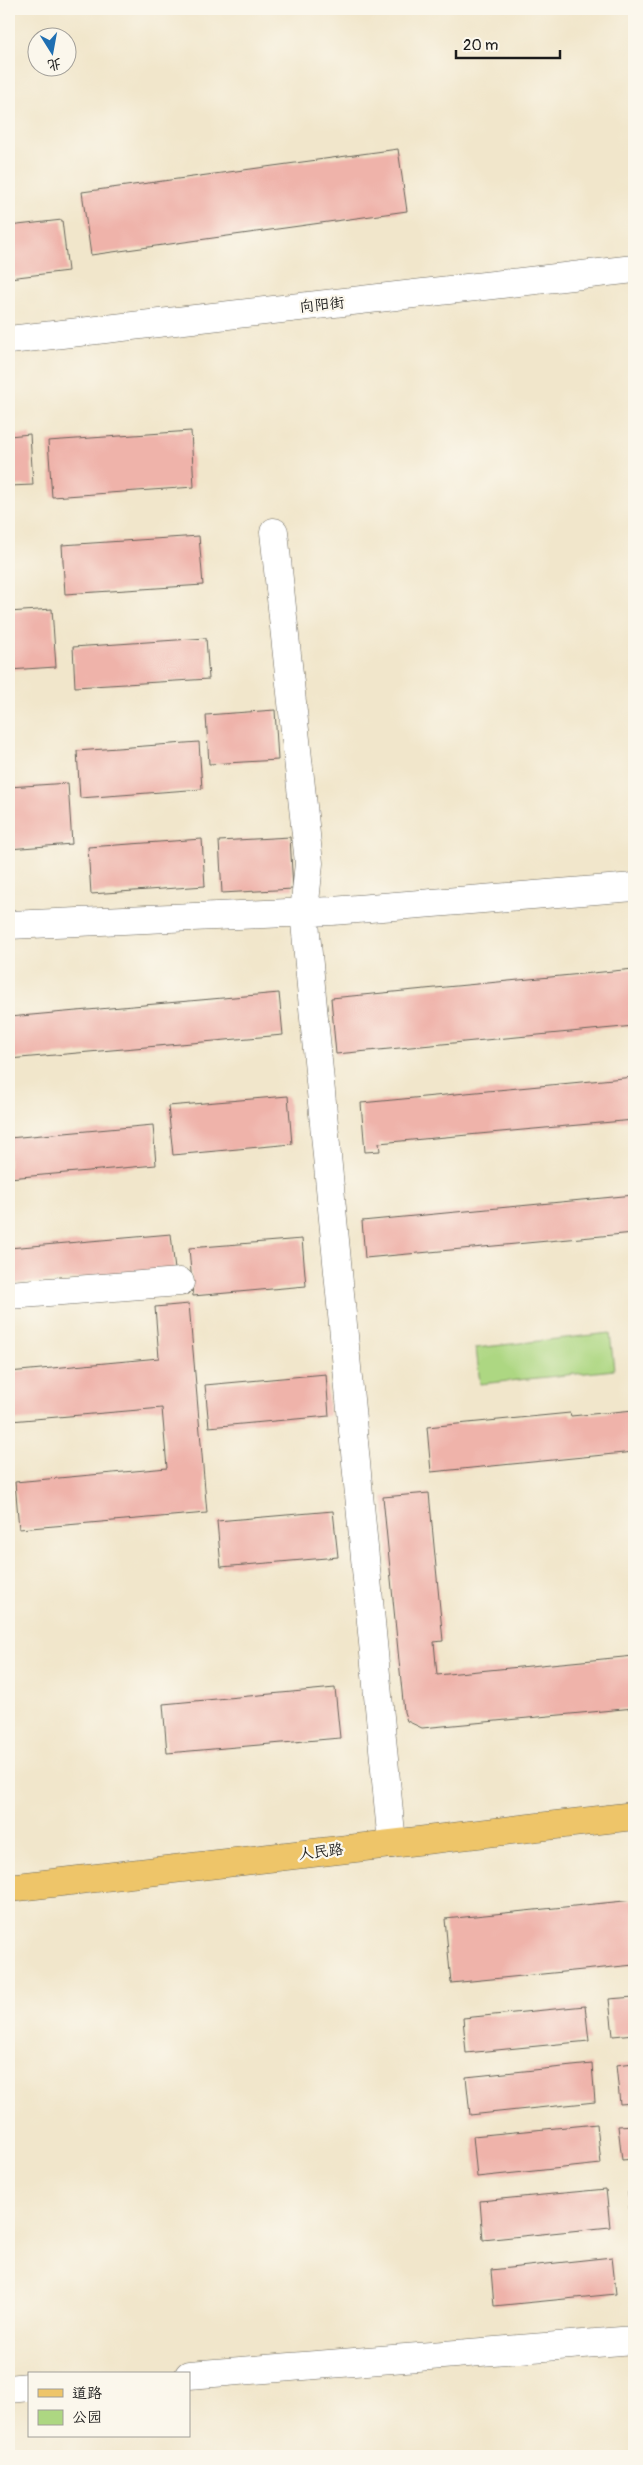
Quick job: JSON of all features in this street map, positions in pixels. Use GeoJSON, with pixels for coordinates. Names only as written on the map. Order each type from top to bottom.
{"type":"FeatureCollection","features":[{"type":"Feature","properties":{"kind":"main road","name":"人民路"},"geometry":{"type":"LineString","coordinates":[[9,1888],[634,1816]]}},
{"type":"Feature","properties":{"kind":"street","name":"向阳街"},"geometry":{"type":"LineString","coordinates":[[9,340],[634,269]]}},
{"type":"Feature","properties":{"kind":"street"},"geometry":{"type":"LineString","coordinates":[[274,532],[309,863],[304,912],[392,1844]]}},
{"type":"Feature","properties":{"kind":"street"},"geometry":{"type":"LineString","coordinates":[[9,925],[304,912],[634,887]]}},
{"type":"Feature","properties":{"kind":"street"},"geometry":{"type":"LineString","coordinates":[[9,1295],[180,1282]]}},
{"type":"Feature","properties":{"kind":"street"},"geometry":{"type":"LineString","coordinates":[[190,2375],[634,2340]]}},
{"type":"Feature","properties":{"kind":"street"},"geometry":{"type":"LineString","coordinates":[[9,2388],[28,2387]]}},
{"type":"Feature","properties":{"kind":"green space"},"geometry":{"type":"Polygon","coordinates":[[[610,1333],[614,1370],[480,1384],[476,1348],[610,1333]]]}},
{"type":"Feature","properties":{"kind":"building"},"geometry":{"type":"Polygon","coordinates":[[[398,149],[407,211],[91,255],[82,192],[398,149]]]}},
{"type":"Feature","properties":{"kind":"building"},"geometry":{"type":"Polygon","coordinates":[[[62,220],[68,271],[9,278],[9,226],[62,220]]]}},
{"type":"Feature","properties":{"kind":"building"},"geometry":{"type":"Polygon","coordinates":[[[191,431],[194,487],[52,497],[48,441],[191,431]]]}},
{"type":"Feature","properties":{"kind":"building"},"geometry":{"type":"Polygon","coordinates":[[[30,434],[33,485],[9,486],[9,436],[30,434]]]}},
{"type":"Feature","properties":{"kind":"building"},"geometry":{"type":"Polygon","coordinates":[[[199,536],[203,585],[65,594],[62,545],[199,536]]]}},
{"type":"Feature","properties":{"kind":"building"},"geometry":{"type":"Polygon","coordinates":[[[52,609],[56,667],[9,670],[9,612],[52,609]]]}},
{"type":"Feature","properties":{"kind":"building"},"geometry":{"type":"Polygon","coordinates":[[[206,638],[209,679],[75,687],[73,647],[206,638]]]}},
{"type":"Feature","properties":{"kind":"building"},"geometry":{"type":"Polygon","coordinates":[[[275,710],[278,760],[209,764],[206,715],[275,710]]]}},
{"type":"Feature","properties":{"kind":"building"},"geometry":{"type":"Polygon","coordinates":[[[199,742],[202,789],[80,798],[77,751],[199,742]]]}},
{"type":"Feature","properties":{"kind":"building"},"geometry":{"type":"Polygon","coordinates":[[[68,783],[72,844],[9,849],[9,787],[68,783]]]}},
{"type":"Feature","properties":{"kind":"building"},"geometry":{"type":"Polygon","coordinates":[[[290,837],[293,889],[222,893],[219,841],[290,837]]]}},
{"type":"Feature","properties":{"kind":"building"},"geometry":{"type":"Polygon","coordinates":[[[202,839],[205,886],[91,894],[88,847],[202,839]]]}},
{"type":"Feature","properties":{"kind":"building"},"geometry":{"type":"Polygon","coordinates":[[[634,969],[634,1026],[336,1054],[331,998],[634,969]]]}},
{"type":"Feature","properties":{"kind":"building"},"geometry":{"type":"Polygon","coordinates":[[[279,993],[283,1035],[9,1059],[9,1017],[279,993]]]}},
{"type":"Feature","properties":{"kind":"building"},"geometry":{"type":"Polygon","coordinates":[[[634,1077],[634,1120],[379,1143],[380,1151],[365,1152],[361,1103],[634,1077]]]}},
{"type":"Feature","properties":{"kind":"building"},"geometry":{"type":"Polygon","coordinates":[[[288,1096],[292,1144],[173,1155],[168,1106],[288,1096]]]}},
{"type":"Feature","properties":{"kind":"building"},"geometry":{"type":"Polygon","coordinates":[[[153,1125],[156,1165],[9,1178],[9,1138],[153,1125]]]}},
{"type":"Feature","properties":{"kind":"building"},"geometry":{"type":"Polygon","coordinates":[[[634,1195],[634,1233],[365,1258],[362,1221],[634,1195]]]}},
{"type":"Feature","properties":{"kind":"building"},"geometry":{"type":"Polygon","coordinates":[[[171,1234],[175,1270],[9,1284],[9,1248],[171,1234]]]}},
{"type":"Feature","properties":{"kind":"building"},"geometry":{"type":"Polygon","coordinates":[[[302,1239],[306,1286],[193,1296],[189,1248],[302,1239]]]}},
{"type":"Feature","properties":{"kind":"building"},"geometry":{"type":"Polygon","coordinates":[[[189,1304],[207,1513],[19,1529],[15,1482],[167,1468],[162,1408],[11,1421],[9,1372],[159,1358],[155,1307],[189,1304]]]}},
{"type":"Feature","properties":{"kind":"building"},"geometry":{"type":"Polygon","coordinates":[[[326,1374],[329,1416],[209,1427],[205,1385],[326,1374]]]}},
{"type":"Feature","properties":{"kind":"building"},"geometry":{"type":"Polygon","coordinates":[[[634,1410],[634,1452],[431,1472],[427,1427],[570,1413],[571,1416],[634,1410]]]}},
{"type":"Feature","properties":{"kind":"building"},"geometry":{"type":"Polygon","coordinates":[[[429,1493],[443,1641],[434,1642],[437,1675],[634,1656],[634,1708],[422,1728],[407,1721],[404,1712],[383,1497],[429,1493]]]}},
{"type":"Feature","properties":{"kind":"building"},"geometry":{"type":"Polygon","coordinates":[[[333,1511],[338,1557],[221,1567],[217,1521],[333,1511]]]}},
{"type":"Feature","properties":{"kind":"building"},"geometry":{"type":"Polygon","coordinates":[[[335,1688],[340,1738],[167,1753],[163,1704],[335,1688]]]}},
{"type":"Feature","properties":{"kind":"building"},"geometry":{"type":"Polygon","coordinates":[[[634,1900],[634,1965],[451,1983],[445,1919],[634,1900]]]}},
{"type":"Feature","properties":{"kind":"building"},"geometry":{"type":"Polygon","coordinates":[[[634,1997],[634,2034],[613,2036],[609,1999],[634,1997]]]}},
{"type":"Feature","properties":{"kind":"building"},"geometry":{"type":"Polygon","coordinates":[[[585,2006],[589,2041],[466,2053],[463,2018],[585,2006]]]}},
{"type":"Feature","properties":{"kind":"building"},"geometry":{"type":"Polygon","coordinates":[[[634,2063],[634,2103],[620,2104],[616,2065],[634,2063]]]}},
{"type":"Feature","properties":{"kind":"building"},"geometry":{"type":"Polygon","coordinates":[[[592,2064],[595,2102],[470,2115],[466,2077],[592,2064]]]}},
{"type":"Feature","properties":{"kind":"building"},"geometry":{"type":"Polygon","coordinates":[[[597,2124],[601,2164],[477,2177],[473,2136],[597,2124]]]}},
{"type":"Feature","properties":{"kind":"building"},"geometry":{"type":"Polygon","coordinates":[[[634,2125],[634,2159],[622,2160],[618,2126],[634,2125]]]}},
{"type":"Feature","properties":{"kind":"building"},"geometry":{"type":"Polygon","coordinates":[[[606,2189],[610,2227],[483,2240],[480,2201],[606,2189]]]}},
{"type":"Feature","properties":{"kind":"building"},"geometry":{"type":"Polygon","coordinates":[[[634,2191],[634,2228],[631,2228],[628,2192],[634,2191]]]}},
{"type":"Feature","properties":{"kind":"building"},"geometry":{"type":"Polygon","coordinates":[[[612,2257],[616,2294],[494,2306],[491,2270],[612,2257]]]}}]}
